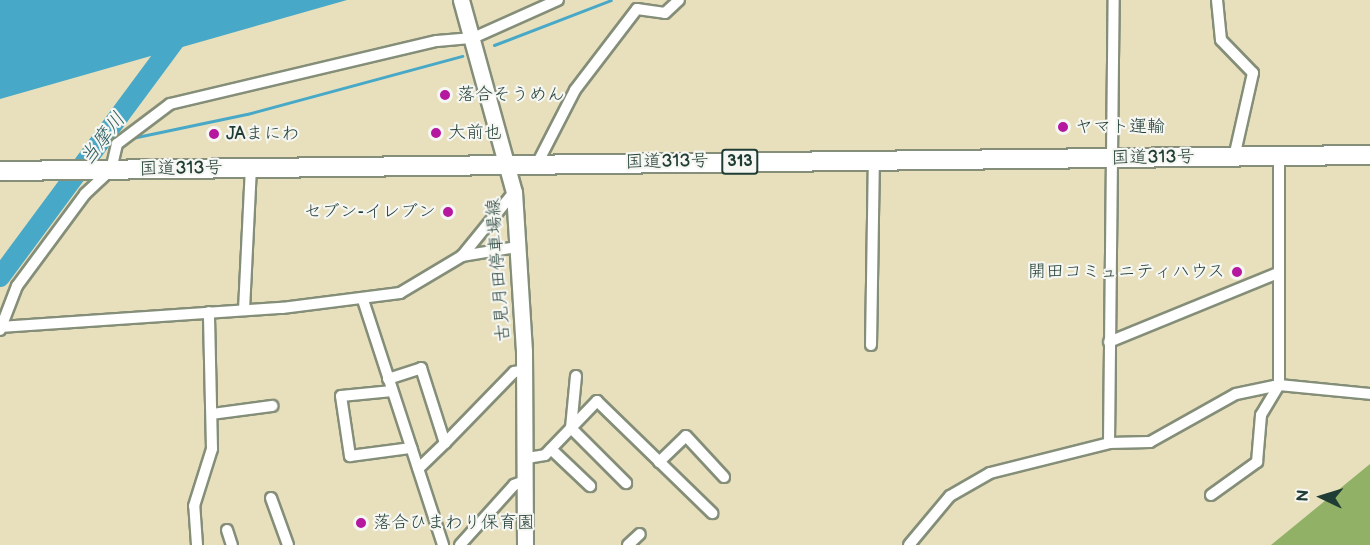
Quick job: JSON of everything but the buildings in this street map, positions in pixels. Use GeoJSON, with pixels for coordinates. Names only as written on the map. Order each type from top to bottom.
{"type":"FeatureCollection","features":[{"type":"Feature","properties":{"kind":"highway","name":"国道313号"},"geometry":{"type":"LineString","coordinates":[[0,171],[1370,155]]}},
{"type":"Feature","properties":{"kind":"main road","name":"古見月田停車場線"},"geometry":{"type":"LineString","coordinates":[[461,0],[510,164],[514,192],[525,370],[527,458],[525,545]]}},
{"type":"Feature","properties":{"kind":"street"},"geometry":{"type":"LineString","coordinates":[[0,328],[30,267],[85,194],[111,170],[117,144],[170,104],[437,41],[473,38],[558,0]]}},
{"type":"Feature","properties":{"kind":"street"},"geometry":{"type":"LineString","coordinates":[[537,164],[576,90],[637,9],[665,13],[679,0]]}},
{"type":"Feature","properties":{"kind":"street"},"geometry":{"type":"LineString","coordinates":[[1109,443],[1108,158],[1116,127],[1113,0]]}},
{"type":"Feature","properties":{"kind":"street"},"geometry":{"type":"LineString","coordinates":[[1218,0],[1221,40],[1253,73],[1234,157]]}},
{"type":"Feature","properties":{"kind":"street"},"geometry":{"type":"LineString","coordinates":[[1211,495],[1257,462],[1261,415],[1279,385],[1279,156]]}},
{"type":"Feature","properties":{"kind":"street"},"geometry":{"type":"LineString","coordinates":[[871,345],[874,160]]}},
{"type":"Feature","properties":{"kind":"street"},"geometry":{"type":"LineString","coordinates":[[244,310],[250,168]]}},
{"type":"Feature","properties":{"kind":"street"},"geometry":{"type":"LineString","coordinates":[[0,328],[363,300],[400,293],[441,274],[462,256],[514,192]]}},
{"type":"Feature","properties":{"kind":"street"},"geometry":{"type":"LineString","coordinates":[[462,256],[517,247]]}},
{"type":"Feature","properties":{"kind":"street"},"geometry":{"type":"LineString","coordinates":[[1109,342],[1278,273]]}},
{"type":"Feature","properties":{"kind":"street"},"geometry":{"type":"LineString","coordinates":[[363,300],[443,545]]}},
{"type":"Feature","properties":{"kind":"street"},"geometry":{"type":"LineString","coordinates":[[197,545],[194,506],[212,448],[209,312]]}},
{"type":"Feature","properties":{"kind":"street"},"geometry":{"type":"LineString","coordinates":[[388,379],[421,368],[445,443]]}},
{"type":"Feature","properties":{"kind":"street"},"geometry":{"type":"LineString","coordinates":[[418,469],[514,372],[525,370]]}},
{"type":"Feature","properties":{"kind":"street"},"geometry":{"type":"LineString","coordinates":[[571,428],[576,376]]}},
{"type":"Feature","properties":{"kind":"street"},"geometry":{"type":"LineString","coordinates":[[909,545],[950,496],[990,472],[1109,443],[1150,442],[1236,394],[1279,385],[1370,394]]}},
{"type":"Feature","properties":{"kind":"street"},"geometry":{"type":"LineString","coordinates":[[392,391],[341,396],[350,456],[411,448]]}},
{"type":"Feature","properties":{"kind":"street"},"geometry":{"type":"LineString","coordinates":[[527,458],[551,449],[597,401],[712,513]]}},
{"type":"Feature","properties":{"kind":"street"},"geometry":{"type":"LineString","coordinates":[[213,414],[272,406]]}},
{"type":"Feature","properties":{"kind":"street"},"geometry":{"type":"LineString","coordinates":[[571,428],[626,483]]}},
{"type":"Feature","properties":{"kind":"street"},"geometry":{"type":"LineString","coordinates":[[659,462],[686,436],[724,477]]}},
{"type":"Feature","properties":{"kind":"street"},"geometry":{"type":"LineString","coordinates":[[551,449],[590,486]]}},
{"type":"Feature","properties":{"kind":"street"},"geometry":{"type":"LineString","coordinates":[[460,545],[514,485],[527,480]]}},
{"type":"Feature","properties":{"kind":"street"},"geometry":{"type":"LineString","coordinates":[[271,498],[288,545]]}},
{"type":"Feature","properties":{"kind":"street"},"geometry":{"type":"LineString","coordinates":[[227,531],[232,545]]}},
{"type":"Feature","properties":{"kind":"street"},"geometry":{"type":"LineString","coordinates":[[628,545],[640,534]]}},
{"type":"Feature","properties":{"kind":"green space"},"geometry":{"type":"Polygon","coordinates":[[[1370,464],[1370,545],[1271,545],[1370,464]]]}},
{"type":"Feature","properties":{"kind":"water"},"geometry":{"type":"Polygon","coordinates":[[[0,0],[347,0],[0,99],[0,0]]]}},
{"type":"Feature","properties":{"kind":"waterway","name":"当摩川"},"geometry":{"type":"LineString","coordinates":[[0,277],[205,0]]}},
{"type":"Feature","properties":{"kind":"waterway"},"geometry":{"type":"LineString","coordinates":[[494,45],[611,0]]}},
{"type":"Feature","properties":{"kind":"waterway"},"geometry":{"type":"LineString","coordinates":[[132,138],[247,114],[462,56]]}},
{"type":"Feature","properties":{"kind":"waterway"},"geometry":{"type":"LineString","coordinates":[[101,143],[117,140]]}},
{"type":"Feature","properties":{"kind":"place","name":"落合そうめん"},"geometry":{"type":"Point","coordinates":[445,95]}},
{"type":"Feature","properties":{"kind":"place","name":"ヤマト運輸"},"geometry":{"type":"Point","coordinates":[1063,127]}},
{"type":"Feature","properties":{"kind":"place","name":"大前也"},"geometry":{"type":"Point","coordinates":[436,133]}},
{"type":"Feature","properties":{"kind":"place","name":"JAまにわ"},"geometry":{"type":"Point","coordinates":[214,134]}},
{"type":"Feature","properties":{"kind":"place","name":"セブン-イレブン"},"geometry":{"type":"Point","coordinates":[448,212]}},
{"type":"Feature","properties":{"kind":"place","name":"開田コミュニティハウス"},"geometry":{"type":"Point","coordinates":[1237,272]}},
{"type":"Feature","properties":{"kind":"place","name":"落合ひまわり保育園"},"geometry":{"type":"Point","coordinates":[361,523]}}]}
